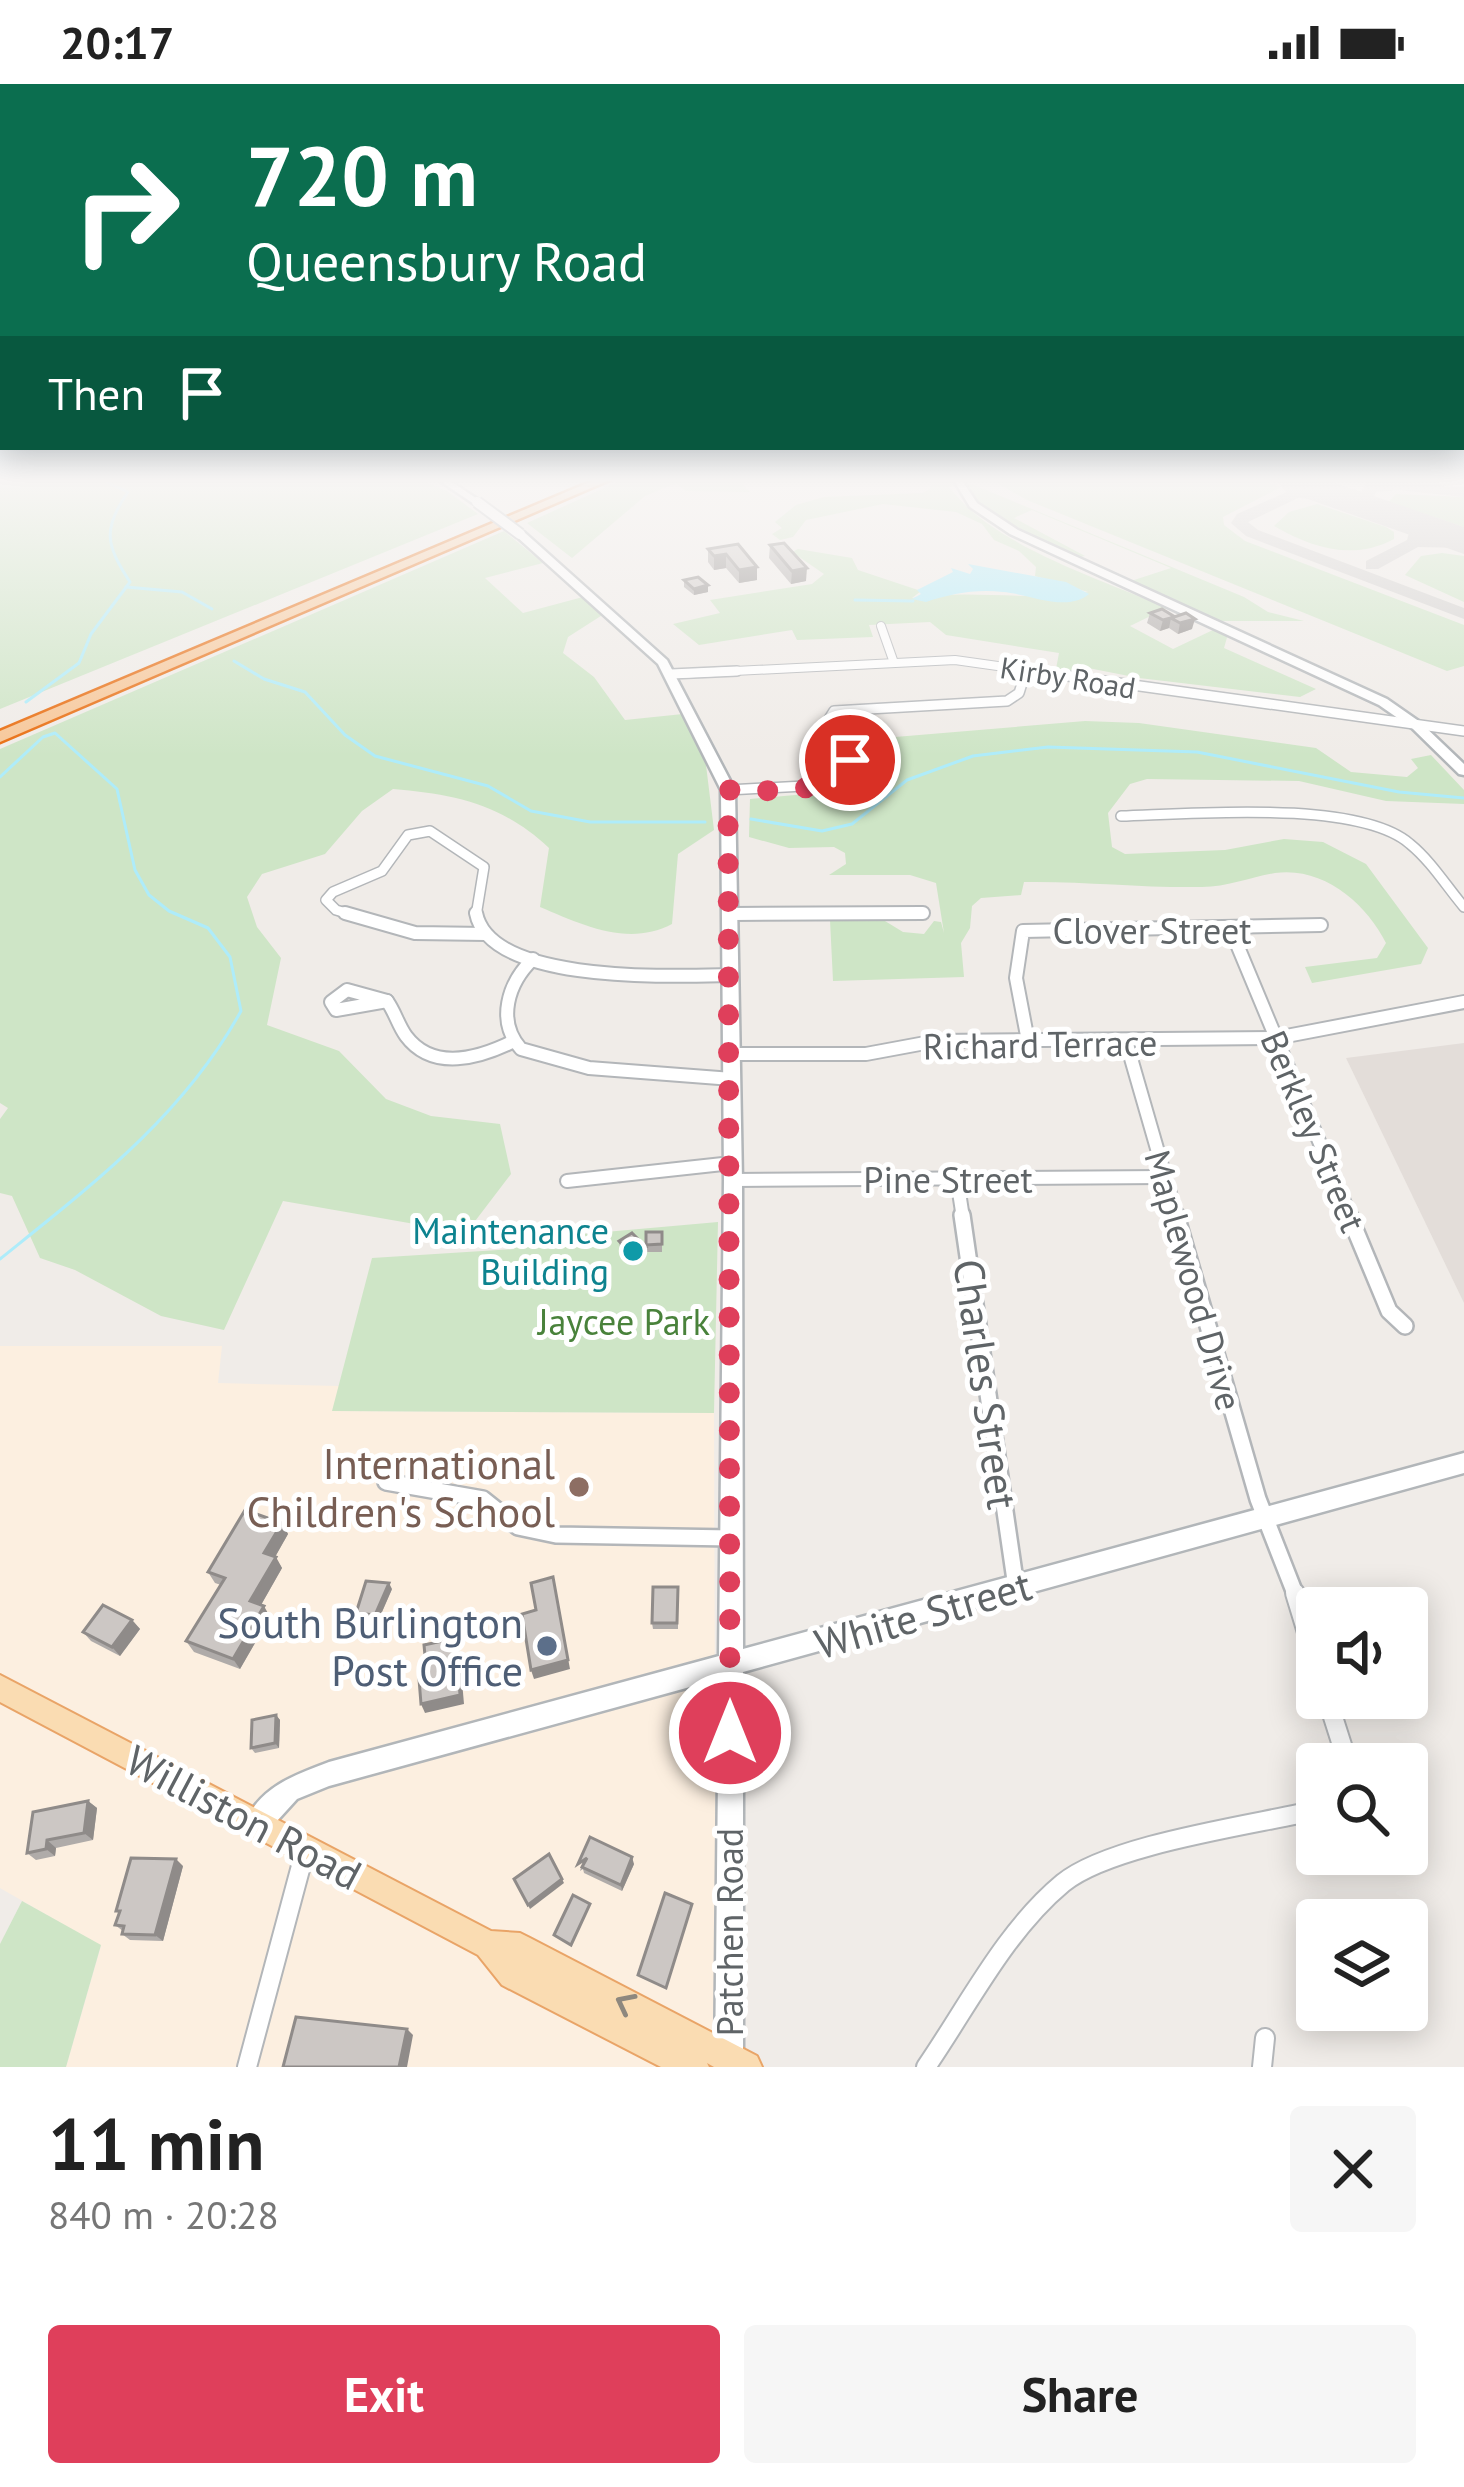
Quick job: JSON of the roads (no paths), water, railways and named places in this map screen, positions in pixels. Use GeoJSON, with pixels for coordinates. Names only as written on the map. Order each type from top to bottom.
{"type":"FeatureCollection","features":[{"type":"Feature","properties":{"kind":"highway"},"geometry":{"type":"LineString","coordinates":[[0,722],[357,572]]}},
{"type":"Feature","properties":{"kind":"highway"},"geometry":{"type":"LineString","coordinates":[[0,737],[387,572]]}},
{"type":"Feature","properties":{"kind":"main road","name":"Williston Road"},"geometry":{"type":"LineString","coordinates":[[0,1688],[488,1945],[513,1974],[693,2067]]}},
{"type":"Feature","properties":{"kind":"main road","name":"Williston Road"},"geometry":{"type":"LineString","coordinates":[[488,1945],[520,1948],[735,2064]]}},
{"type":"Feature","properties":{"kind":"street","name":"Patchen Road"},"geometry":{"type":"LineString","coordinates":[[563,572],[647,645],[671,674],[728,790],[735,2064]]}},
{"type":"Feature","properties":{"kind":"street"},"geometry":{"type":"LineString","coordinates":[[1104,572],[1317,668],[1416,725],[1464,771]]}},
{"type":"Feature","properties":{"kind":"street"},"geometry":{"type":"LineString","coordinates":[[881,626],[893,660]]}},
{"type":"Feature","properties":{"kind":"street","name":"Kirby Road"},"geometry":{"type":"LineString","coordinates":[[671,674],[955,660],[1464,731]]}},
{"type":"Feature","properties":{"kind":"street"},"geometry":{"type":"LineString","coordinates":[[728,790],[804,786],[842,774],[850,755],[829,718],[834,711],[1001,702],[1019,693],[1026,670]]}},
{"type":"Feature","properties":{"kind":"street"},"geometry":{"type":"LineString","coordinates":[[1121,816],[1296,811],[1388,831],[1410,843],[1464,907]]}},
{"type":"Feature","properties":{"kind":"street"},"geometry":{"type":"LineString","coordinates":[[486,934],[476,909],[484,867],[433,831],[408,836],[382,872],[326,900],[336,910],[415,933],[486,934],[533,959],[584,974],[732,975]]}},
{"type":"Feature","properties":{"kind":"street"},"geometry":{"type":"LineString","coordinates":[[732,914],[923,913]]}},
{"type":"Feature","properties":{"kind":"street","name":"Clover Street"},"geometry":{"type":"LineString","coordinates":[[1028,1042],[1016,978],[1023,932],[1321,925]]}},
{"type":"Feature","properties":{"kind":"street","name":"Berkley Street"},"geometry":{"type":"LineString","coordinates":[[1231,930],[1389,1311],[1405,1326]]}},
{"type":"Feature","properties":{"kind":"street"},"geometry":{"type":"LineString","coordinates":[[533,959],[511,989],[507,1018],[514,1041],[530,1055],[732,1079]]}},
{"type":"Feature","properties":{"kind":"street"},"geometry":{"type":"LineString","coordinates":[[388,1001],[411,1041],[432,1054],[472,1058],[514,1041]]}},
{"type":"Feature","properties":{"kind":"street","name":"Richard Terrace"},"geometry":{"type":"LineString","coordinates":[[732,1054],[866,1054],[936,1041],[1276,1038],[1464,1002]]}},
{"type":"Feature","properties":{"kind":"street","name":"Maplewood Drive"},"geometry":{"type":"LineString","coordinates":[[1126,1041],[1265,1518],[1296,1597]]}},
{"type":"Feature","properties":{"kind":"street","name":"Pine Street"},"geometry":{"type":"LineString","coordinates":[[567,1181],[733,1171],[957,1179],[1164,1177]]}},
{"type":"Feature","properties":{"kind":"street","name":"Charles Street"},"geometry":{"type":"LineString","coordinates":[[957,1179],[1016,1588]]}},
{"type":"Feature","properties":{"kind":"street","name":"White Street"},"geometry":{"type":"LineString","coordinates":[[257,1824],[288,1790],[329,1774],[1464,1463]]}},
{"type":"Feature","properties":{"kind":"street"},"geometry":{"type":"LineString","coordinates":[[386,1481],[483,1499],[518,1527],[556,1535],[731,1538]]}},
{"type":"Feature","properties":{"kind":"street"},"geometry":{"type":"LineString","coordinates":[[926,2067],[1024,1928],[1066,1880],[1098,1865],[1296,1815]]}},
{"type":"Feature","properties":{"kind":"street"},"geometry":{"type":"LineString","coordinates":[[247,2067],[305,1850]]}},
{"type":"Feature","properties":{"kind":"street"},"geometry":{"type":"LineString","coordinates":[[1262,2067],[1264,2038]]}},
{"type":"Feature","properties":{"kind":"water"},"geometry":{"type":"Polygon","coordinates":[[[953,572],[1009,572],[1066,582],[1089,594],[1070,602],[992,591],[926,602],[912,599],[921,594],[917,590],[953,572]]]}},
{"type":"Feature","properties":{"kind":"waterway"},"geometry":{"type":"LineString","coordinates":[[124,572],[130,582],[126,587]]}},
{"type":"Feature","properties":{"kind":"waterway"},"geometry":{"type":"LineString","coordinates":[[26,702],[79,663],[91,634],[126,587]]}},
{"type":"Feature","properties":{"kind":"waterway"},"geometry":{"type":"LineString","coordinates":[[126,587],[182,592],[212,609]]}},
{"type":"Feature","properties":{"kind":"waterway"},"geometry":{"type":"LineString","coordinates":[[855,600],[913,601]]}},
{"type":"Feature","properties":{"kind":"waterway"},"geometry":{"type":"LineString","coordinates":[[234,661],[264,679],[305,692],[345,735],[375,756],[488,786],[531,811],[590,822],[705,822]]}},
{"type":"Feature","properties":{"kind":"waterway"},"geometry":{"type":"LineString","coordinates":[[0,777],[43,737],[55,733],[117,789],[135,870],[149,895],[169,911],[208,928],[230,957],[241,1011],[218,1049],[164,1116],[101,1176],[0,1259]]}},
{"type":"Feature","properties":{"kind":"waterway"},"geometry":{"type":"LineString","coordinates":[[751,819],[822,831],[852,824],[907,780],[973,756],[1048,747],[1197,752],[1399,792],[1464,798]]}},
{"type":"Feature","properties":{"kind":"place","name":"Maintenance Building"},"geometry":{"type":"Point","coordinates":[633,1251]}},
{"type":"Feature","properties":{"kind":"place","name":"International Children's School"},"geometry":{"type":"Point","coordinates":[579,1487]}},
{"type":"Feature","properties":{"kind":"place","name":"South Burlington Post Office"},"geometry":{"type":"Point","coordinates":[547,1646]}},
{"type":"Feature","properties":{"kind":"park label","name":"Jaycee Park"},"geometry":{"type":"Point","coordinates":[624,1321]}}]}
